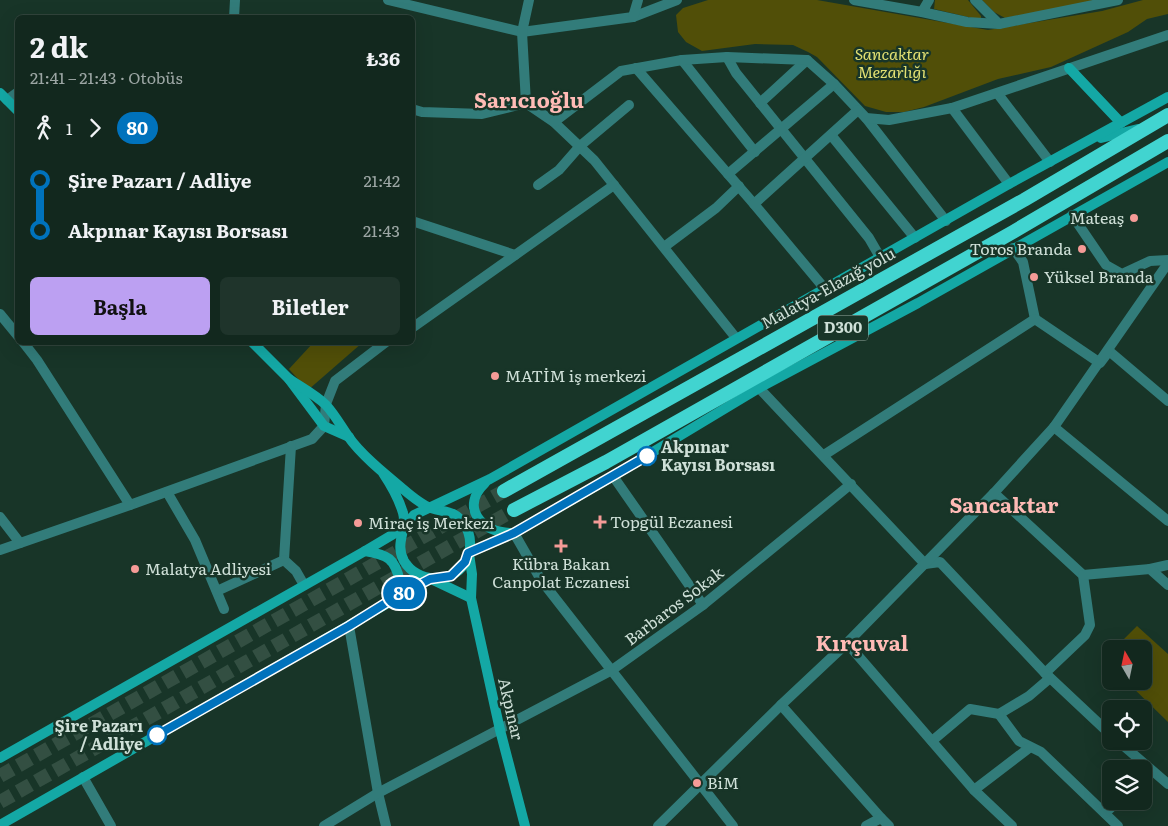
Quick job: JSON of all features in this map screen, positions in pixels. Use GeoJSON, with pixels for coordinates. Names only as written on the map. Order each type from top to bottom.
{"type":"FeatureCollection","features":[{"type":"Feature","properties":{"kind":"highway","name":"Malatya-Elazığ yolu"},"geometry":{"type":"LineString","coordinates":[[504,491],[1024,200],[1168,114]]}},
{"type":"Feature","properties":{"kind":"highway","name":"D300"},"geometry":{"type":"LineString","coordinates":[[514,510],[692,414],[1014,232],[1168,141]]}},
{"type":"Feature","properties":{"kind":"main road"},"geometry":{"type":"LineString","coordinates":[[1069,68],[1121,123]]}},
{"type":"Feature","properties":{"kind":"main road"},"geometry":{"type":"LineString","coordinates":[[3,97],[15,108]]}},
{"type":"Feature","properties":{"kind":"main road"},"geometry":{"type":"LineString","coordinates":[[0,758],[365,551],[402,529],[414,515],[490,479],[1009,184],[1168,97]]}},
{"type":"Feature","properties":{"kind":"main road"},"geometry":{"type":"LineString","coordinates":[[1088,141],[1144,128]]}},
{"type":"Feature","properties":{"kind":"main road"},"geometry":{"type":"LineString","coordinates":[[468,553],[514,533],[759,388],[918,303],[1168,162]]}},
{"type":"Feature","properties":{"kind":"main road"},"geometry":{"type":"LineString","coordinates":[[255,345],[289,379],[324,426],[349,437]]}},
{"type":"Feature","properties":{"kind":"main road"},"geometry":{"type":"LineString","coordinates":[[0,825],[349,626],[394,598],[430,579],[441,579],[459,570],[465,562],[468,553],[469,534],[459,518],[450,512],[431,508],[384,472],[349,437],[326,404],[289,379]]}},
{"type":"Feature","properties":{"kind":"main road"},"geometry":{"type":"LineString","coordinates":[[384,472],[404,516],[400,551],[404,562],[411,570],[471,598]]}},
{"type":"Feature","properties":{"kind":"main road"},"geometry":{"type":"LineString","coordinates":[[490,479],[478,490],[474,500],[475,512],[479,521],[491,530],[514,533]]}},
{"type":"Feature","properties":{"kind":"main road"},"geometry":{"type":"LineString","coordinates":[[365,551],[385,555],[394,562],[400,582],[394,598]]}},
{"type":"Feature","properties":{"kind":"main road","name":"Akpınar"},"geometry":{"type":"LineString","coordinates":[[468,553],[472,574],[471,598],[500,730],[525,826]]}},
{"type":"Feature","properties":{"kind":"street"},"geometry":{"type":"LineString","coordinates":[[234,15],[235,0]]}},
{"type":"Feature","properties":{"kind":"street"},"geometry":{"type":"LineString","coordinates":[[388,0],[522,32],[633,17],[678,0]]}},
{"type":"Feature","properties":{"kind":"street"},"geometry":{"type":"LineString","coordinates":[[526,103],[522,32],[529,0]]}},
{"type":"Feature","properties":{"kind":"street"},"geometry":{"type":"LineString","coordinates":[[633,17],[638,0]]}},
{"type":"Feature","properties":{"kind":"street"},"geometry":{"type":"LineString","coordinates":[[854,0],[967,22],[1000,24],[1118,0]]}},
{"type":"Feature","properties":{"kind":"street"},"geometry":{"type":"LineString","coordinates":[[922,12],[929,0]]}},
{"type":"Feature","properties":{"kind":"street"},"geometry":{"type":"LineString","coordinates":[[975,0],[1000,24]]}},
{"type":"Feature","properties":{"kind":"street"},"geometry":{"type":"LineString","coordinates":[[866,118],[889,120],[952,108],[1168,35]]}},
{"type":"Feature","properties":{"kind":"street"},"geometry":{"type":"LineString","coordinates":[[554,122],[621,71],[682,60],[727,57],[807,60],[834,84],[866,118],[946,221]]}},
{"type":"Feature","properties":{"kind":"street"},"geometry":{"type":"LineString","coordinates":[[727,57],[760,103],[869,238],[880,257]]}},
{"type":"Feature","properties":{"kind":"street"},"geometry":{"type":"LineString","coordinates":[[682,60],[755,152]]}},
{"type":"Feature","properties":{"kind":"street"},"geometry":{"type":"LineString","coordinates":[[760,103],[807,60]]}},
{"type":"Feature","properties":{"kind":"street"},"geometry":{"type":"LineString","coordinates":[[636,68],[826,288]]}},
{"type":"Feature","properties":{"kind":"street"},"geometry":{"type":"LineString","coordinates":[[728,174],[834,84]]}},
{"type":"Feature","properties":{"kind":"street"},"geometry":{"type":"LineString","coordinates":[[3,97],[15,93]]}},
{"type":"Feature","properties":{"kind":"street"},"geometry":{"type":"LineString","coordinates":[[998,94],[1050,162]]}},
{"type":"Feature","properties":{"kind":"street"},"geometry":{"type":"LineString","coordinates":[[415,110],[422,112],[482,114],[526,103],[554,122],[594,160],[736,338]]}},
{"type":"Feature","properties":{"kind":"street"},"geometry":{"type":"LineString","coordinates":[[538,185],[559,170],[580,146],[628,105]]}},
{"type":"Feature","properties":{"kind":"street"},"geometry":{"type":"LineString","coordinates":[[952,108],[1009,184]]}},
{"type":"Feature","properties":{"kind":"street"},"geometry":{"type":"LineString","coordinates":[[754,204],[858,110]]}},
{"type":"Feature","properties":{"kind":"street"},"geometry":{"type":"LineString","coordinates":[[831,135],[915,238]]}},
{"type":"Feature","properties":{"kind":"street"},"geometry":{"type":"LineString","coordinates":[[415,326],[614,185]]}},
{"type":"Feature","properties":{"kind":"street"},"geometry":{"type":"LineString","coordinates":[[664,247],[716,208],[739,186]]}},
{"type":"Feature","properties":{"kind":"street"},"geometry":{"type":"LineString","coordinates":[[1072,215],[1106,265],[1122,274],[1150,261],[1168,262]]}},
{"type":"Feature","properties":{"kind":"street"},"geometry":{"type":"LineString","coordinates":[[415,222],[515,255]]}},
{"type":"Feature","properties":{"kind":"street"},"geometry":{"type":"LineString","coordinates":[[1013,248],[1023,262],[1035,319],[1100,363]]}},
{"type":"Feature","properties":{"kind":"street"},"geometry":{"type":"LineString","coordinates":[[1100,363],[1168,262]]}},
{"type":"Feature","properties":{"kind":"street"},"geometry":{"type":"LineString","coordinates":[[0,314],[15,332]]}},
{"type":"Feature","properties":{"kind":"street"},"geometry":{"type":"LineString","coordinates":[[824,455],[1035,319]]}},
{"type":"Feature","properties":{"kind":"street"},"geometry":{"type":"LineString","coordinates":[[25,345],[37,360],[130,505]]}},
{"type":"Feature","properties":{"kind":"street"},"geometry":{"type":"LineString","coordinates":[[0,550],[312,439],[324,426],[326,404],[335,382],[382,345]]}},
{"type":"Feature","properties":{"kind":"street"},"geometry":{"type":"LineString","coordinates":[[658,826],[780,705],[847,643],[994,494],[1054,427],[1109,351],[1168,402]]}},
{"type":"Feature","properties":{"kind":"street"},"geometry":{"type":"LineString","coordinates":[[759,388],[925,564]]}},
{"type":"Feature","properties":{"kind":"street"},"geometry":{"type":"LineString","coordinates":[[1054,427],[1168,521]]}},
{"type":"Feature","properties":{"kind":"street"},"geometry":{"type":"LineString","coordinates":[[284,560],[291,446]]}},
{"type":"Feature","properties":{"kind":"street"},"geometry":{"type":"LineString","coordinates":[[613,476],[703,605]]}},
{"type":"Feature","properties":{"kind":"street","name":"Barbaros Sokak"},"geometry":{"type":"LineString","coordinates":[[324,826],[378,793],[612,670],[703,605],[851,484]]}},
{"type":"Feature","properties":{"kind":"street"},"geometry":{"type":"LineString","coordinates":[[167,492],[195,540],[224,609]]}},
{"type":"Feature","properties":{"kind":"street"},"geometry":{"type":"LineString","coordinates":[[932,740],[970,709],[999,714],[1029,696],[1085,635],[1090,625],[1083,576],[994,494]]}},
{"type":"Feature","properties":{"kind":"street"},"geometry":{"type":"LineString","coordinates":[[0,517],[20,543]]}},
{"type":"Feature","properties":{"kind":"street"},"geometry":{"type":"LineString","coordinates":[[514,533],[540,580],[732,826]]}},
{"type":"Feature","properties":{"kind":"street"},"geometry":{"type":"LineString","coordinates":[[284,560],[296,570],[304,585]]}},
{"type":"Feature","properties":{"kind":"street"},"geometry":{"type":"LineString","coordinates":[[217,591],[284,560]]}},
{"type":"Feature","properties":{"kind":"street"},"geometry":{"type":"LineString","coordinates":[[925,564],[940,562],[1048,676],[1102,727]]}},
{"type":"Feature","properties":{"kind":"street"},"geometry":{"type":"LineString","coordinates":[[1083,576],[1150,569],[1168,565]]}},
{"type":"Feature","properties":{"kind":"street"},"geometry":{"type":"LineString","coordinates":[[1150,569],[1168,585]]}},
{"type":"Feature","properties":{"kind":"street"},"geometry":{"type":"LineString","coordinates":[[349,626],[378,793],[386,826]]}},
{"type":"Feature","properties":{"kind":"street"},"geometry":{"type":"LineString","coordinates":[[847,643],[974,790],[1012,826]]}},
{"type":"Feature","properties":{"kind":"street"},"geometry":{"type":"LineString","coordinates":[[780,705],[889,826]]}},
{"type":"Feature","properties":{"kind":"street"},"geometry":{"type":"LineString","coordinates":[[999,714],[1019,741],[1029,748],[1041,752],[1118,826]]}},
{"type":"Feature","properties":{"kind":"street"},"geometry":{"type":"LineString","coordinates":[[974,790],[1029,748]]}},
{"type":"Feature","properties":{"kind":"street"},"geometry":{"type":"LineString","coordinates":[[1128,750],[1140,760]]}},
{"type":"Feature","properties":{"kind":"street"},"geometry":{"type":"LineString","coordinates":[[1152,771],[1168,784]]}},
{"type":"Feature","properties":{"kind":"street"},"geometry":{"type":"LineString","coordinates":[[83,777],[111,826]]}},
{"type":"Feature","properties":{"kind":"street"},"geometry":{"type":"LineString","coordinates":[[866,826],[881,818]]}},
{"type":"Feature","properties":{"kind":"green space","name":"Sancaktar Mezarlığı"},"geometry":{"type":"Polygon","coordinates":[[[708,0],[817,0],[988,30],[1102,11],[1143,0],[1168,0],[1168,14],[1147,19],[1128,32],[1051,67],[998,79],[924,107],[904,112],[886,112],[865,106],[817,57],[793,45],[755,44],[702,51],[686,42],[678,32],[676,15],[683,8],[708,0]]]}},
{"type":"Feature","properties":{"kind":"green space"},"geometry":{"type":"Polygon","coordinates":[[[935,0],[968,0],[981,16],[981,20],[934,9],[935,0]]]}},
{"type":"Feature","properties":{"kind":"green space"},"geometry":{"type":"Polygon","coordinates":[[[982,0],[1101,0],[1005,18],[994,12],[982,0]]]}},
{"type":"Feature","properties":{"kind":"green space"},"geometry":{"type":"Polygon","coordinates":[[[311,345],[360,345],[308,390],[289,369],[311,345]]]}},
{"type":"Feature","properties":{"kind":"green space"},"geometry":{"type":"Polygon","coordinates":[[[1137,626],[1168,654],[1168,722],[1152,706],[1152,700],[1145,700],[1135,690],[1152,690],[1152,640],[1123,640],[1137,626]]]}},
{"type":"Feature","properties":{"kind":"tunnel"},"geometry":{"type":"LineString","coordinates":[[0,776],[504,491]]}},
{"type":"Feature","properties":{"kind":"tunnel"},"geometry":{"type":"LineString","coordinates":[[0,802],[514,510]]}},
{"type":"Feature","properties":{"kind":"bus line","name":"80"},"geometry":{"type":"LineString","coordinates":[[157,735],[349,626],[394,598],[430,579],[441,579],[451,576],[465,562],[468,553],[514,533],[647,456]]}},
{"type":"Feature","properties":{"kind":"place","name":"Mateaş"},"geometry":{"type":"Point","coordinates":[1134,218]}},
{"type":"Feature","properties":{"kind":"place","name":"Toros Branda"},"geometry":{"type":"Point","coordinates":[1082,249]}},
{"type":"Feature","properties":{"kind":"place","name":"Yüksel Branda"},"geometry":{"type":"Point","coordinates":[1034,277]}},
{"type":"Feature","properties":{"kind":"place","name":"MATİM iş merkezi"},"geometry":{"type":"Point","coordinates":[495,376]}},
{"type":"Feature","properties":{"kind":"place","name":"Akpınar Kayısı Borsası"},"geometry":{"type":"Point","coordinates":[647,456]}},
{"type":"Feature","properties":{"kind":"place","name":"Topgül Eczanesi"},"geometry":{"type":"Point","coordinates":[600,522]}},
{"type":"Feature","properties":{"kind":"place","name":"Miraç iş Merkezi"},"geometry":{"type":"Point","coordinates":[358,523]}},
{"type":"Feature","properties":{"kind":"place","name":"Kübra Bakan Canpolat Eczanesi"},"geometry":{"type":"Point","coordinates":[561,546]}},
{"type":"Feature","properties":{"kind":"place","name":"Malatya Adliyesi"},"geometry":{"type":"Point","coordinates":[135,569]}},
{"type":"Feature","properties":{"kind":"place","name":"Şire Pazarı / Adliye"},"geometry":{"type":"Point","coordinates":[157,735]}},
{"type":"Feature","properties":{"kind":"place","name":"BiM"},"geometry":{"type":"Point","coordinates":[697,783]}},
{"type":"Feature","properties":{"kind":"district","name":"Sarıcıoğlu"},"geometry":{"type":"Point","coordinates":[529,101]}},
{"type":"Feature","properties":{"kind":"district","name":"Sancaktar"},"geometry":{"type":"Point","coordinates":[1004,506]}},
{"type":"Feature","properties":{"kind":"district","name":"Kırçuval"},"geometry":{"type":"Point","coordinates":[862,644]}}]}
